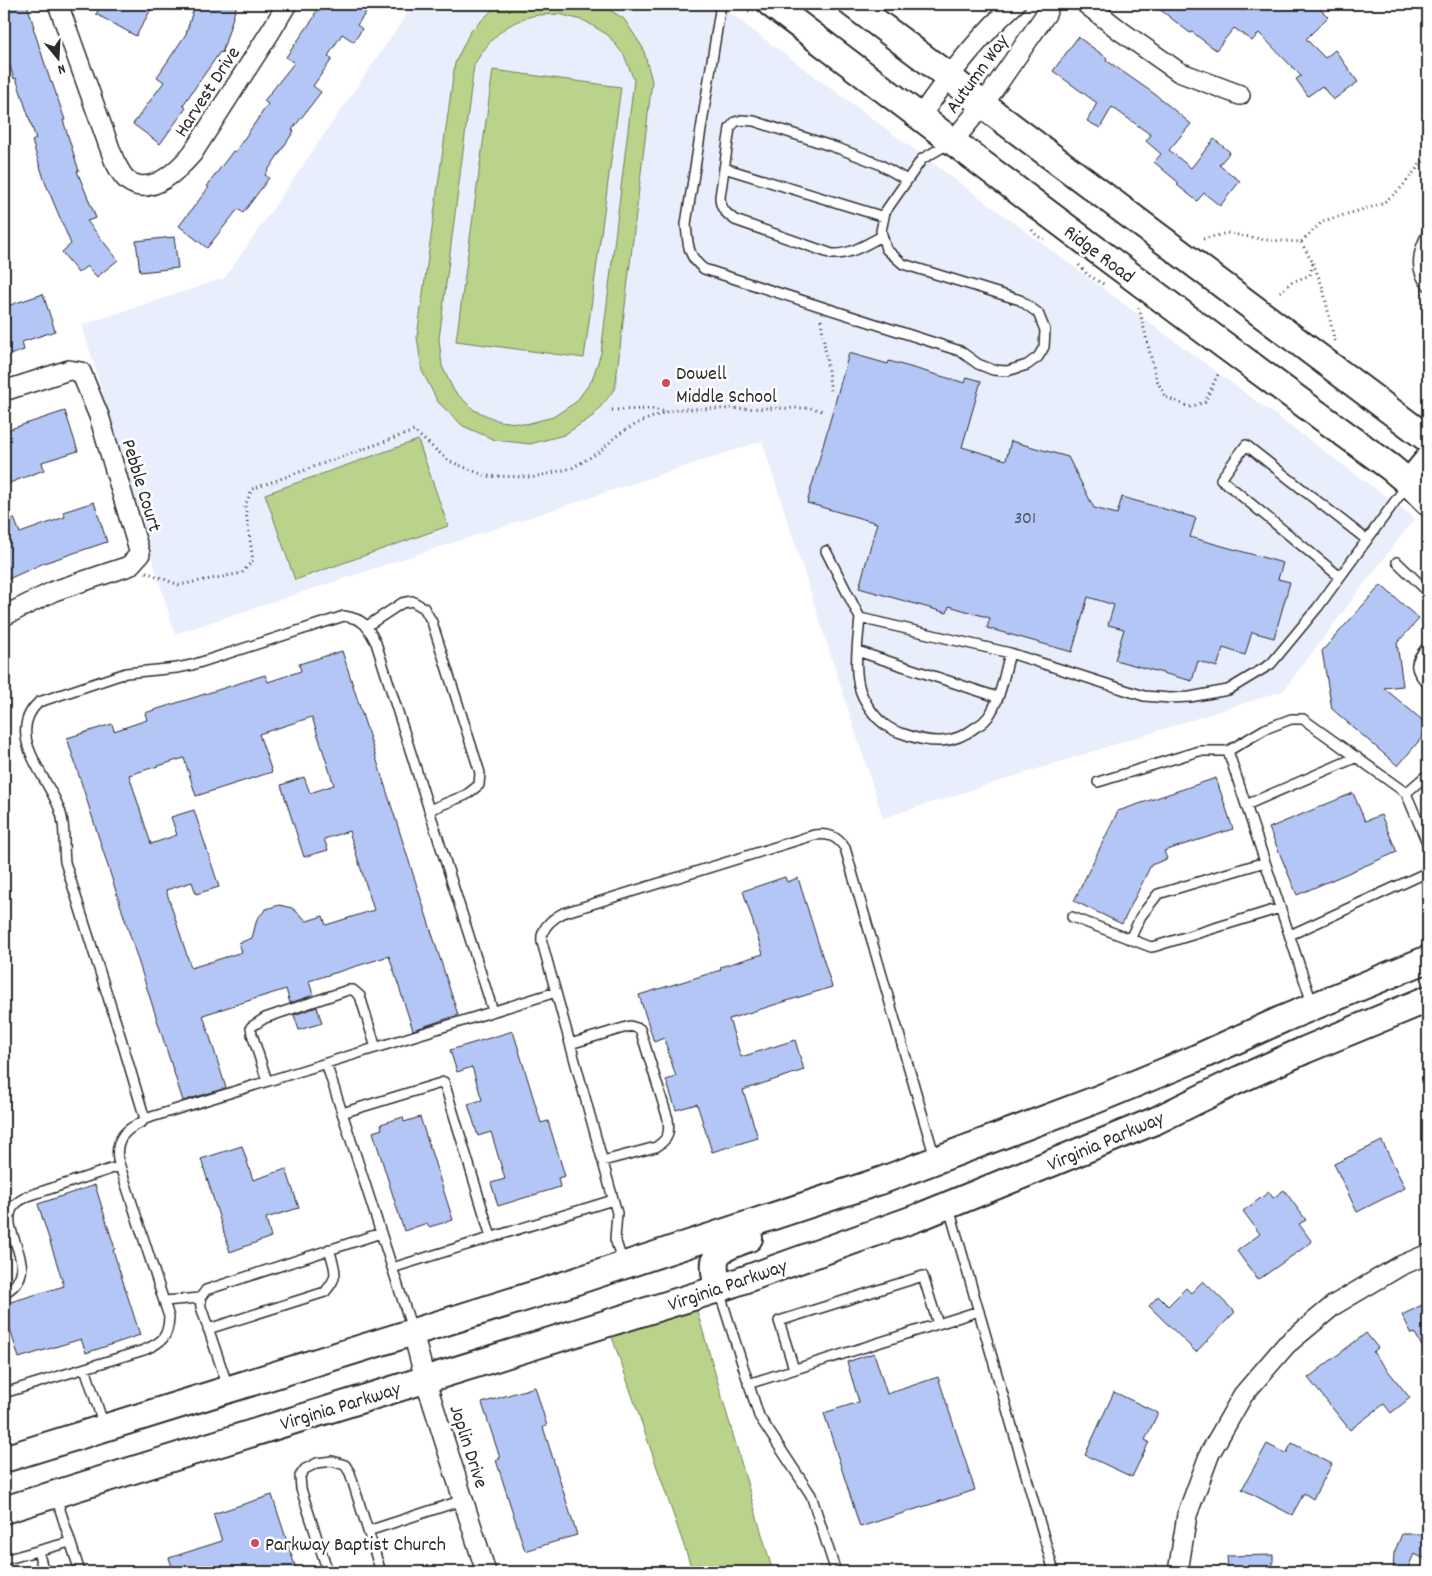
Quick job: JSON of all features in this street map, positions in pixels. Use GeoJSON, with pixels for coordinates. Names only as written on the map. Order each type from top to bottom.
{"type":"FeatureCollection","features":[{"type":"Feature","properties":{"kind":"main road","name":"Ridge Road"},"geometry":{"type":"LineString","coordinates":[[771,4],[1252,367],[1390,467],[1428,502]]}},
{"type":"Feature","properties":{"kind":"main road"},"geometry":{"type":"LineString","coordinates":[[853,5],[1428,439]]}},
{"type":"Feature","properties":{"kind":"main road"},"geometry":{"type":"LineString","coordinates":[[1409,483],[1428,460]]}},
{"type":"Feature","properties":{"kind":"main road","name":"Virginia Parkway"},"geometry":{"type":"LineString","coordinates":[[4,1460],[624,1266],[883,1180],[1107,1095],[1428,959]]}},
{"type":"Feature","properties":{"kind":"main road","name":"Virginia Parkway"},"geometry":{"type":"LineString","coordinates":[[4,1510],[718,1289],[948,1205],[1157,1120],[1251,1074],[1428,999]]}},
{"type":"Feature","properties":{"kind":"main road"},"geometry":{"type":"LineString","coordinates":[[1157,1120],[1166,1100],[1274,1046],[1290,1035],[1299,1025],[1307,1009]]}},
{"type":"Feature","properties":{"kind":"main road"},"geometry":{"type":"LineString","coordinates":[[718,1289],[714,1269],[715,1258],[724,1248],[803,1218],[822,1200]]}},
{"type":"Feature","properties":{"kind":"street","name":"Harvest Drive"},"geometry":{"type":"LineString","coordinates":[[58,4],[114,160],[122,175],[129,181],[147,185],[169,177],[192,154],[271,31],[286,4]]}},
{"type":"Feature","properties":{"kind":"street","name":"Autumn Way"},"geometry":{"type":"LineString","coordinates":[[920,117],[948,76],[985,32],[1015,4]]}},
{"type":"Feature","properties":{"kind":"street","name":"Autumn Way"},"geometry":{"type":"LineString","coordinates":[[952,142],[983,105],[1046,14],[1050,4]]}},
{"type":"Feature","properties":{"kind":"street"},"geometry":{"type":"LineString","coordinates":[[1086,4],[1179,72],[1240,95]]}},
{"type":"Feature","properties":{"kind":"street","name":"Pebble Court"},"geometry":{"type":"LineString","coordinates":[[4,391],[68,370],[82,372],[99,416],[140,554],[129,566]]}},
{"type":"Feature","properties":{"kind":"street"},"geometry":{"type":"LineString","coordinates":[[4,616],[54,590],[129,566]]}},
{"type":"Feature","properties":{"kind":"street"},"geometry":{"type":"LineString","coordinates":[[1178,1572],[1187,1515],[1210,1453],[1243,1396],[1286,1345],[1334,1305],[1400,1266],[1428,1254]]}},
{"type":"Feature","properties":{"kind":"street","name":"Joplin Drive"},"geometry":{"type":"LineString","coordinates":[[413,1332],[425,1379],[486,1572]]}},
{"type":"Feature","properties":{"kind":"lane"},"geometry":{"type":"LineString","coordinates":[[721,4],[686,224],[689,251],[697,264],[704,269],[960,351],[978,364],[993,370],[1007,371],[1027,365],[1038,357],[1044,347],[1045,330],[1038,313],[1020,300],[903,264],[886,249],[881,230],[885,212],[922,158],[952,142]]}},
{"type":"Feature","properties":{"kind":"lane"},"geometry":{"type":"LineString","coordinates":[[882,236],[861,247],[841,254],[832,254],[735,220],[725,212],[720,204],[730,128],[735,122],[742,120],[754,122],[840,149],[879,164],[907,180]]}},
{"type":"Feature","properties":{"kind":"lane"},"geometry":{"type":"LineString","coordinates":[[724,168],[884,217]]}},
{"type":"Feature","properties":{"kind":"lane"},"geometry":{"type":"LineString","coordinates":[[1428,232],[1422,244],[1418,264],[1423,280],[1428,286]]}},
{"type":"Feature","properties":{"kind":"lane"},"geometry":{"type":"LineString","coordinates":[[1340,577],[1221,479],[1246,445],[1367,540]]}},
{"type":"Feature","properties":{"kind":"lane"},"geometry":{"type":"LineString","coordinates":[[860,618],[1010,652],[1144,696],[1184,698],[1228,690],[1271,664],[1318,606],[1409,483]]}},
{"type":"Feature","properties":{"kind":"lane"},"geometry":{"type":"LineString","coordinates":[[826,551],[860,618],[857,652],[859,687],[875,716],[892,730],[928,742],[963,737],[988,718],[997,697],[1010,652]]}},
{"type":"Feature","properties":{"kind":"lane"},"geometry":{"type":"LineString","coordinates":[[1397,562],[1428,592]]}},
{"type":"Feature","properties":{"kind":"lane"},"geometry":{"type":"LineString","coordinates":[[367,626],[402,603],[412,601],[424,608],[432,622],[480,773],[479,785],[466,795],[429,810]]}},
{"type":"Feature","properties":{"kind":"lane"},"geometry":{"type":"LineString","coordinates":[[145,1119],[65,862],[64,832],[60,809],[29,750],[26,734],[30,713],[34,706],[44,699],[126,673],[187,666],[344,616],[361,620],[367,626],[376,643],[493,1011]]}},
{"type":"Feature","properties":{"kind":"lane"},"geometry":{"type":"LineString","coordinates":[[1428,646],[1418,658],[1417,665],[1419,674],[1428,684]]}},
{"type":"Feature","properties":{"kind":"lane"},"geometry":{"type":"LineString","coordinates":[[857,652],[997,697]]}},
{"type":"Feature","properties":{"kind":"lane"},"geometry":{"type":"LineString","coordinates":[[1098,782],[1199,751],[1228,751],[1264,729],[1291,719],[1303,720],[1406,793],[1428,845]]}},
{"type":"Feature","properties":{"kind":"lane"},"geometry":{"type":"LineString","coordinates":[[1228,751],[1290,935],[1307,1009]]}},
{"type":"Feature","properties":{"kind":"lane"},"geometry":{"type":"LineString","coordinates":[[1246,805],[1356,757]]}},
{"type":"Feature","properties":{"kind":"lane"},"geometry":{"type":"LineString","coordinates":[[1406,793],[1428,774]]}},
{"type":"Feature","properties":{"kind":"lane"},"geometry":{"type":"LineString","coordinates":[[624,1266],[615,1239],[617,1213],[541,938],[543,931],[552,919],[563,913],[814,835],[836,837],[845,848],[936,1161]]}},
{"type":"Feature","properties":{"kind":"lane"},"geometry":{"type":"LineString","coordinates":[[1130,939],[1141,916],[1158,894],[1265,862]]}},
{"type":"Feature","properties":{"kind":"lane"},"geometry":{"type":"LineString","coordinates":[[1290,935],[1428,872]]}},
{"type":"Feature","properties":{"kind":"lane"},"geometry":{"type":"LineString","coordinates":[[1072,917],[1151,947],[1280,908]]}},
{"type":"Feature","properties":{"kind":"lane"},"geometry":{"type":"LineString","coordinates":[[267,1081],[251,1027],[265,1018],[348,990],[353,990],[360,996],[376,1048]]}},
{"type":"Feature","properties":{"kind":"lane"},"geometry":{"type":"LineString","coordinates":[[4,1393],[144,1350],[155,1345],[167,1333],[169,1317],[120,1166],[117,1150],[121,1136],[132,1128],[142,1123],[145,1119],[556,992]]}},
{"type":"Feature","properties":{"kind":"lane"},"geometry":{"type":"LineString","coordinates":[[570,1044],[630,1026],[640,1029],[668,1119],[669,1133],[663,1142],[656,1146],[603,1161]]}},
{"type":"Feature","properties":{"kind":"lane"},"geometry":{"type":"LineString","coordinates":[[326,1063],[413,1332]]}},
{"type":"Feature","properties":{"kind":"lane"},"geometry":{"type":"LineString","coordinates":[[342,1113],[444,1082],[491,1238]]}},
{"type":"Feature","properties":{"kind":"lane"},"geometry":{"type":"LineString","coordinates":[[4,1293],[17,1282],[21,1274],[21,1259],[10,1221],[11,1211],[16,1202],[28,1196],[120,1166]]}},
{"type":"Feature","properties":{"kind":"lane"},"geometry":{"type":"LineString","coordinates":[[392,1268],[613,1200]]}},
{"type":"Feature","properties":{"kind":"lane"},"geometry":{"type":"LineString","coordinates":[[948,1205],[1054,1572]]}},
{"type":"Feature","properties":{"kind":"lane"},"geometry":{"type":"LineString","coordinates":[[164,1301],[200,1298],[206,1290],[381,1233]]}},
{"type":"Feature","properties":{"kind":"lane"},"geometry":{"type":"LineString","coordinates":[[208,1329],[325,1292],[333,1283],[336,1274],[329,1249]]}},
{"type":"Feature","properties":{"kind":"lane"},"geometry":{"type":"LineString","coordinates":[[794,1369],[779,1321],[923,1276],[938,1324]]}},
{"type":"Feature","properties":{"kind":"lane"},"geometry":{"type":"LineString","coordinates":[[718,1289],[759,1416],[811,1495],[836,1572]]}},
{"type":"Feature","properties":{"kind":"lane"},"geometry":{"type":"LineString","coordinates":[[200,1298],[208,1329],[229,1390]]}},
{"type":"Feature","properties":{"kind":"lane"},"geometry":{"type":"LineString","coordinates":[[748,1384],[978,1311]]}},
{"type":"Feature","properties":{"kind":"lane"},"geometry":{"type":"LineString","coordinates":[[85,1368],[104,1429]]}},
{"type":"Feature","properties":{"kind":"lane"},"geometry":{"type":"LineString","coordinates":[[328,1572],[301,1489],[300,1476],[305,1469],[317,1463],[332,1461],[345,1465],[350,1473],[381,1572]]}},
{"type":"Feature","properties":{"kind":"lane"},"geometry":{"type":"LineString","coordinates":[[56,1494],[80,1572]]}},
{"type":"Feature","properties":{"kind":"lane"},"geometry":{"type":"LineString","coordinates":[[368,1531],[463,1500]]}},
{"type":"Feature","properties":{"kind":"lane"},"geometry":{"type":"LineString","coordinates":[[4,1560],[70,1542]]}},
{"type":"Feature","properties":{"kind":"lane"},"geometry":{"type":"LineString","coordinates":[[38,1551],[44,1572]]}},
{"type":"Feature","properties":{"kind":"path"},"geometry":{"type":"LineString","coordinates":[[1203,238],[1226,233],[1266,240],[1301,242],[1323,221],[1382,204],[1400,188],[1428,155]]}},
{"type":"Feature","properties":{"kind":"path"},"geometry":{"type":"LineString","coordinates":[[1031,229],[1037,236],[1045,240]]}},
{"type":"Feature","properties":{"kind":"path"},"geometry":{"type":"LineString","coordinates":[[1301,242],[1313,262],[1323,288],[1335,343]]}},
{"type":"Feature","properties":{"kind":"path"},"geometry":{"type":"LineString","coordinates":[[1076,261],[1088,275],[1113,289]]}},
{"type":"Feature","properties":{"kind":"path"},"geometry":{"type":"LineString","coordinates":[[1280,292],[1292,282],[1310,276],[1313,262]]}},
{"type":"Feature","properties":{"kind":"path"},"geometry":{"type":"LineString","coordinates":[[1133,304],[1139,308],[1156,378],[1165,397],[1190,407],[1205,402],[1218,374]]}},
{"type":"Feature","properties":{"kind":"path"},"geometry":{"type":"LineString","coordinates":[[821,320],[831,392]]}},
{"type":"Feature","properties":{"kind":"path"},"geometry":{"type":"LineString","coordinates":[[129,566],[180,585],[242,573],[253,560],[245,506],[252,489],[414,432],[448,461],[486,476],[534,477],[572,468],[600,452],[619,434],[640,422],[666,412],[680,409],[810,408],[824,411]]}},
{"type":"Feature","properties":{"kind":"path"},"geometry":{"type":"LineString","coordinates":[[612,410],[652,409],[666,412]]}},
{"type":"Feature","properties":{"kind":"shaded area","name":"Dowell Middle School"},"geometry":{"type":"Polygon","coordinates":[[[414,4],[719,4],[1415,518],[1283,691],[883,818],[762,441],[175,634],[82,325],[225,278],[414,4]]]}},
{"type":"Feature","properties":{"kind":"green space"},"geometry":{"type":"Polygon","coordinates":[[[503,4],[601,4],[624,19],[643,48],[652,81],[615,389],[593,416],[564,435],[530,444],[495,440],[463,426],[438,402],[422,371],[417,337],[455,63],[470,32],[495,7],[503,4]],[[559,14],[535,15],[522,19],[498,34],[485,48],[474,65],[439,339],[442,366],[454,391],[474,410],[499,421],[526,424],[553,417],[576,402],[592,380],[601,353],[634,80],[624,55],[608,35],[585,21],[559,14]]]}},
{"type":"Feature","properties":{"kind":"green space"},"geometry":{"type":"Polygon","coordinates":[[[493,70],[621,87],[584,358],[456,341],[493,70]]]}},
{"type":"Feature","properties":{"kind":"green space"},"geometry":{"type":"Polygon","coordinates":[[[418,440],[448,526],[295,580],[265,494],[418,440]]]}},
{"type":"Feature","properties":{"kind":"green space"},"geometry":{"type":"Polygon","coordinates":[[[697,1311],[773,1572],[693,1572],[611,1334],[697,1311]]]}},
{"type":"Feature","properties":{"kind":"building"},"geometry":{"type":"Polygon","coordinates":[[[4,4],[27,4],[51,83],[65,120],[63,120],[79,171],[77,171],[96,218],[87,221],[118,260],[97,277],[87,266],[78,273],[62,252],[71,244],[45,182],[32,141],[36,139],[4,47],[4,4]]]}},
{"type":"Feature","properties":{"kind":"building"},"geometry":{"type":"Polygon","coordinates":[[[102,4],[154,4],[136,36],[96,14],[102,4]]]}},
{"type":"Feature","properties":{"kind":"building"},"geometry":{"type":"Polygon","coordinates":[[[195,4],[237,4],[222,53],[220,52],[183,105],[186,108],[160,144],[133,124],[164,82],[157,77],[186,34],[195,4]]]}},
{"type":"Feature","properties":{"kind":"building"},"geometry":{"type":"Polygon","coordinates":[[[321,4],[372,4],[357,25],[362,29],[354,42],[342,34],[328,56],[332,59],[313,86],[321,92],[292,130],[294,131],[265,175],[269,178],[243,213],[238,209],[207,248],[179,226],[209,187],[207,186],[233,151],[235,152],[268,104],[264,101],[294,63],[286,57],[315,16],[321,4]]]}},
{"type":"Feature","properties":{"kind":"building"},"geometry":{"type":"Polygon","coordinates":[[[1153,4],[1315,4],[1328,17],[1306,39],[1325,58],[1335,50],[1358,82],[1333,100],[1322,86],[1308,96],[1296,79],[1301,76],[1259,33],[1252,41],[1234,28],[1216,50],[1192,32],[1190,33],[1153,4]]]}},
{"type":"Feature","properties":{"kind":"building"},"geometry":{"type":"Polygon","coordinates":[[[1078,37],[1107,58],[1106,60],[1156,95],[1191,124],[1169,150],[1191,168],[1214,139],[1230,152],[1219,165],[1240,181],[1220,206],[1204,193],[1197,201],[1177,185],[1179,183],[1154,162],[1161,154],[1146,141],[1151,135],[1112,107],[1100,128],[1087,121],[1097,103],[1053,71],[1078,37]]]}},
{"type":"Feature","properties":{"kind":"building"},"geometry":{"type":"Polygon","coordinates":[[[174,237],[178,268],[140,272],[136,241],[174,237]]]}},
{"type":"Feature","properties":{"kind":"building"},"geometry":{"type":"Polygon","coordinates":[[[43,294],[55,331],[22,342],[24,350],[4,357],[4,307],[43,294]]]}},
{"type":"Feature","properties":{"kind":"building"},"geometry":{"type":"Polygon","coordinates":[[[849,353],[888,364],[889,361],[965,383],[967,377],[981,381],[962,447],[1006,460],[1011,441],[1068,457],[1094,508],[1117,514],[1122,497],[1196,518],[1190,537],[1283,563],[1278,579],[1290,582],[1274,638],[1252,632],[1245,655],[1223,648],[1217,667],[1198,661],[1192,681],[1115,660],[1124,629],[1108,625],[1114,605],[1088,597],[1072,652],[987,628],[990,618],[949,606],[947,613],[859,588],[877,523],[807,503],[849,353]]]}},
{"type":"Feature","properties":{"kind":"building"},"geometry":{"type":"Polygon","coordinates":[[[65,411],[78,451],[42,462],[44,470],[4,485],[4,431],[65,411]]]}},
{"type":"Feature","properties":{"kind":"building"},"geometry":{"type":"Polygon","coordinates":[[[94,502],[107,542],[44,563],[4,581],[4,523],[14,518],[20,533],[65,517],[63,512],[94,502]]]}},
{"type":"Feature","properties":{"kind":"building"},"geometry":{"type":"Polygon","coordinates":[[[1381,585],[1419,619],[1397,643],[1403,686],[1384,688],[1428,725],[1428,730],[1398,766],[1332,709],[1322,651],[1381,585]]]}},
{"type":"Feature","properties":{"kind":"building"},"geometry":{"type":"Polygon","coordinates":[[[342,651],[458,1015],[413,1030],[389,956],[309,981],[313,995],[290,1003],[286,989],[203,1015],[226,1088],[183,1101],[67,738],[112,724],[114,731],[147,720],[145,713],[265,675],[268,682],[301,671],[299,664],[342,651]],[[312,717],[259,734],[272,772],[196,796],[184,758],[129,775],[151,844],[177,835],[171,817],[194,810],[219,887],[196,894],[192,882],[166,890],[191,968],[242,952],[239,943],[252,938],[257,919],[266,909],[279,905],[292,908],[307,921],[323,916],[326,925],[374,910],[349,831],[324,839],[328,850],[304,857],[281,785],[304,777],[310,793],[334,785],[312,717]]]}},
{"type":"Feature","properties":{"kind":"building"},"geometry":{"type":"Polygon","coordinates":[[[1216,778],[1233,829],[1164,851],[1167,859],[1151,865],[1122,924],[1074,901],[1118,811],[1216,778]]]}},
{"type":"Feature","properties":{"kind":"building"},"geometry":{"type":"Polygon","coordinates":[[[1353,793],[1365,821],[1381,815],[1397,852],[1297,895],[1269,828],[1353,793]]]}},
{"type":"Feature","properties":{"kind":"building"},"geometry":{"type":"Polygon","coordinates":[[[785,877],[787,882],[798,878],[832,987],[729,1019],[741,1057],[795,1040],[804,1070],[743,1090],[758,1138],[712,1152],[697,1104],[676,1110],[666,1080],[676,1077],[664,1038],[654,1042],[639,995],[721,970],[720,967],[763,954],[743,891],[785,877]]]}},
{"type":"Feature","properties":{"kind":"building"},"geometry":{"type":"Polygon","coordinates":[[[317,1007],[322,1023],[299,1030],[294,1015],[317,1007]]]}},
{"type":"Feature","properties":{"kind":"building"},"geometry":{"type":"Polygon","coordinates":[[[513,1031],[541,1123],[548,1121],[565,1176],[558,1178],[560,1187],[498,1206],[491,1183],[505,1179],[491,1132],[478,1136],[468,1104],[482,1100],[472,1067],[457,1072],[450,1050],[513,1031]]]}},
{"type":"Feature","properties":{"kind":"building"},"geometry":{"type":"Polygon","coordinates":[[[403,1117],[404,1122],[420,1117],[453,1220],[429,1227],[427,1223],[404,1231],[373,1132],[382,1129],[381,1124],[403,1117]]]}},
{"type":"Feature","properties":{"kind":"building"},"geometry":{"type":"Polygon","coordinates":[[[1382,1141],[1405,1188],[1357,1212],[1334,1164],[1382,1141]]]}},
{"type":"Feature","properties":{"kind":"building"},"geometry":{"type":"Polygon","coordinates":[[[242,1146],[253,1180],[286,1169],[299,1208],[266,1218],[271,1237],[230,1252],[201,1159],[242,1146]]]}},
{"type":"Feature","properties":{"kind":"building"},"geometry":{"type":"Polygon","coordinates":[[[95,1185],[140,1335],[86,1353],[81,1339],[19,1358],[4,1310],[4,1304],[64,1286],[38,1204],[95,1185]]]}},
{"type":"Feature","properties":{"kind":"building"},"geometry":{"type":"Polygon","coordinates":[[[1284,1190],[1306,1220],[1299,1224],[1312,1242],[1258,1280],[1237,1251],[1260,1234],[1243,1211],[1269,1192],[1273,1198],[1284,1190]]]}},
{"type":"Feature","properties":{"kind":"building"},"geometry":{"type":"Polygon","coordinates":[[[1203,1281],[1235,1312],[1196,1352],[1149,1306],[1158,1296],[1168,1306],[1186,1288],[1191,1293],[1203,1281]]]}},
{"type":"Feature","properties":{"kind":"building"},"geometry":{"type":"Polygon","coordinates":[[[1428,1302],[1428,1358],[1415,1333],[1412,1334],[1402,1315],[1428,1302]]]}},
{"type":"Feature","properties":{"kind":"building"},"geometry":{"type":"Polygon","coordinates":[[[1366,1333],[1378,1348],[1373,1352],[1410,1398],[1391,1413],[1384,1404],[1350,1430],[1308,1378],[1366,1333]]]}},
{"type":"Feature","properties":{"kind":"building"},"geometry":{"type":"Polygon","coordinates":[[[874,1353],[887,1394],[938,1377],[975,1490],[860,1527],[824,1413],[859,1402],[847,1362],[874,1353]]]}},
{"type":"Feature","properties":{"kind":"building"},"geometry":{"type":"Polygon","coordinates":[[[535,1387],[547,1426],[543,1427],[577,1535],[525,1551],[496,1460],[500,1458],[482,1403],[535,1387]]]}},
{"type":"Feature","properties":{"kind":"building"},"geometry":{"type":"Polygon","coordinates":[[[1114,1392],[1158,1413],[1145,1440],[1149,1442],[1132,1477],[1085,1455],[1114,1392]]]}},
{"type":"Feature","properties":{"kind":"building"},"geometry":{"type":"Polygon","coordinates":[[[1292,1443],[1332,1464],[1313,1499],[1304,1493],[1292,1515],[1242,1489],[1267,1444],[1286,1454],[1292,1443]]]}},
{"type":"Feature","properties":{"kind":"building","name":"Parkway Baptist Church"},"geometry":{"type":"Polygon","coordinates":[[[272,1495],[297,1572],[174,1572],[169,1558],[222,1541],[213,1514],[272,1495]]]}},
{"type":"Feature","properties":{"kind":"building"},"geometry":{"type":"Polygon","coordinates":[[[1402,1534],[1423,1534],[1428,1536],[1428,1560],[1414,1554],[1406,1572],[1393,1572],[1394,1553],[1402,1534]]]}},
{"type":"Feature","properties":{"kind":"building"},"geometry":{"type":"Polygon","coordinates":[[[1273,1555],[1273,1572],[1228,1572],[1227,1556],[1273,1555]]]}},
{"type":"Feature","properties":{"kind":"place","name":"Dowell Middle School"},"geometry":{"type":"Point","coordinates":[666,383]}},
{"type":"Feature","properties":{"kind":"place","name":"Parkway Baptist Church"},"geometry":{"type":"Point","coordinates":[255,1543]}}]}
